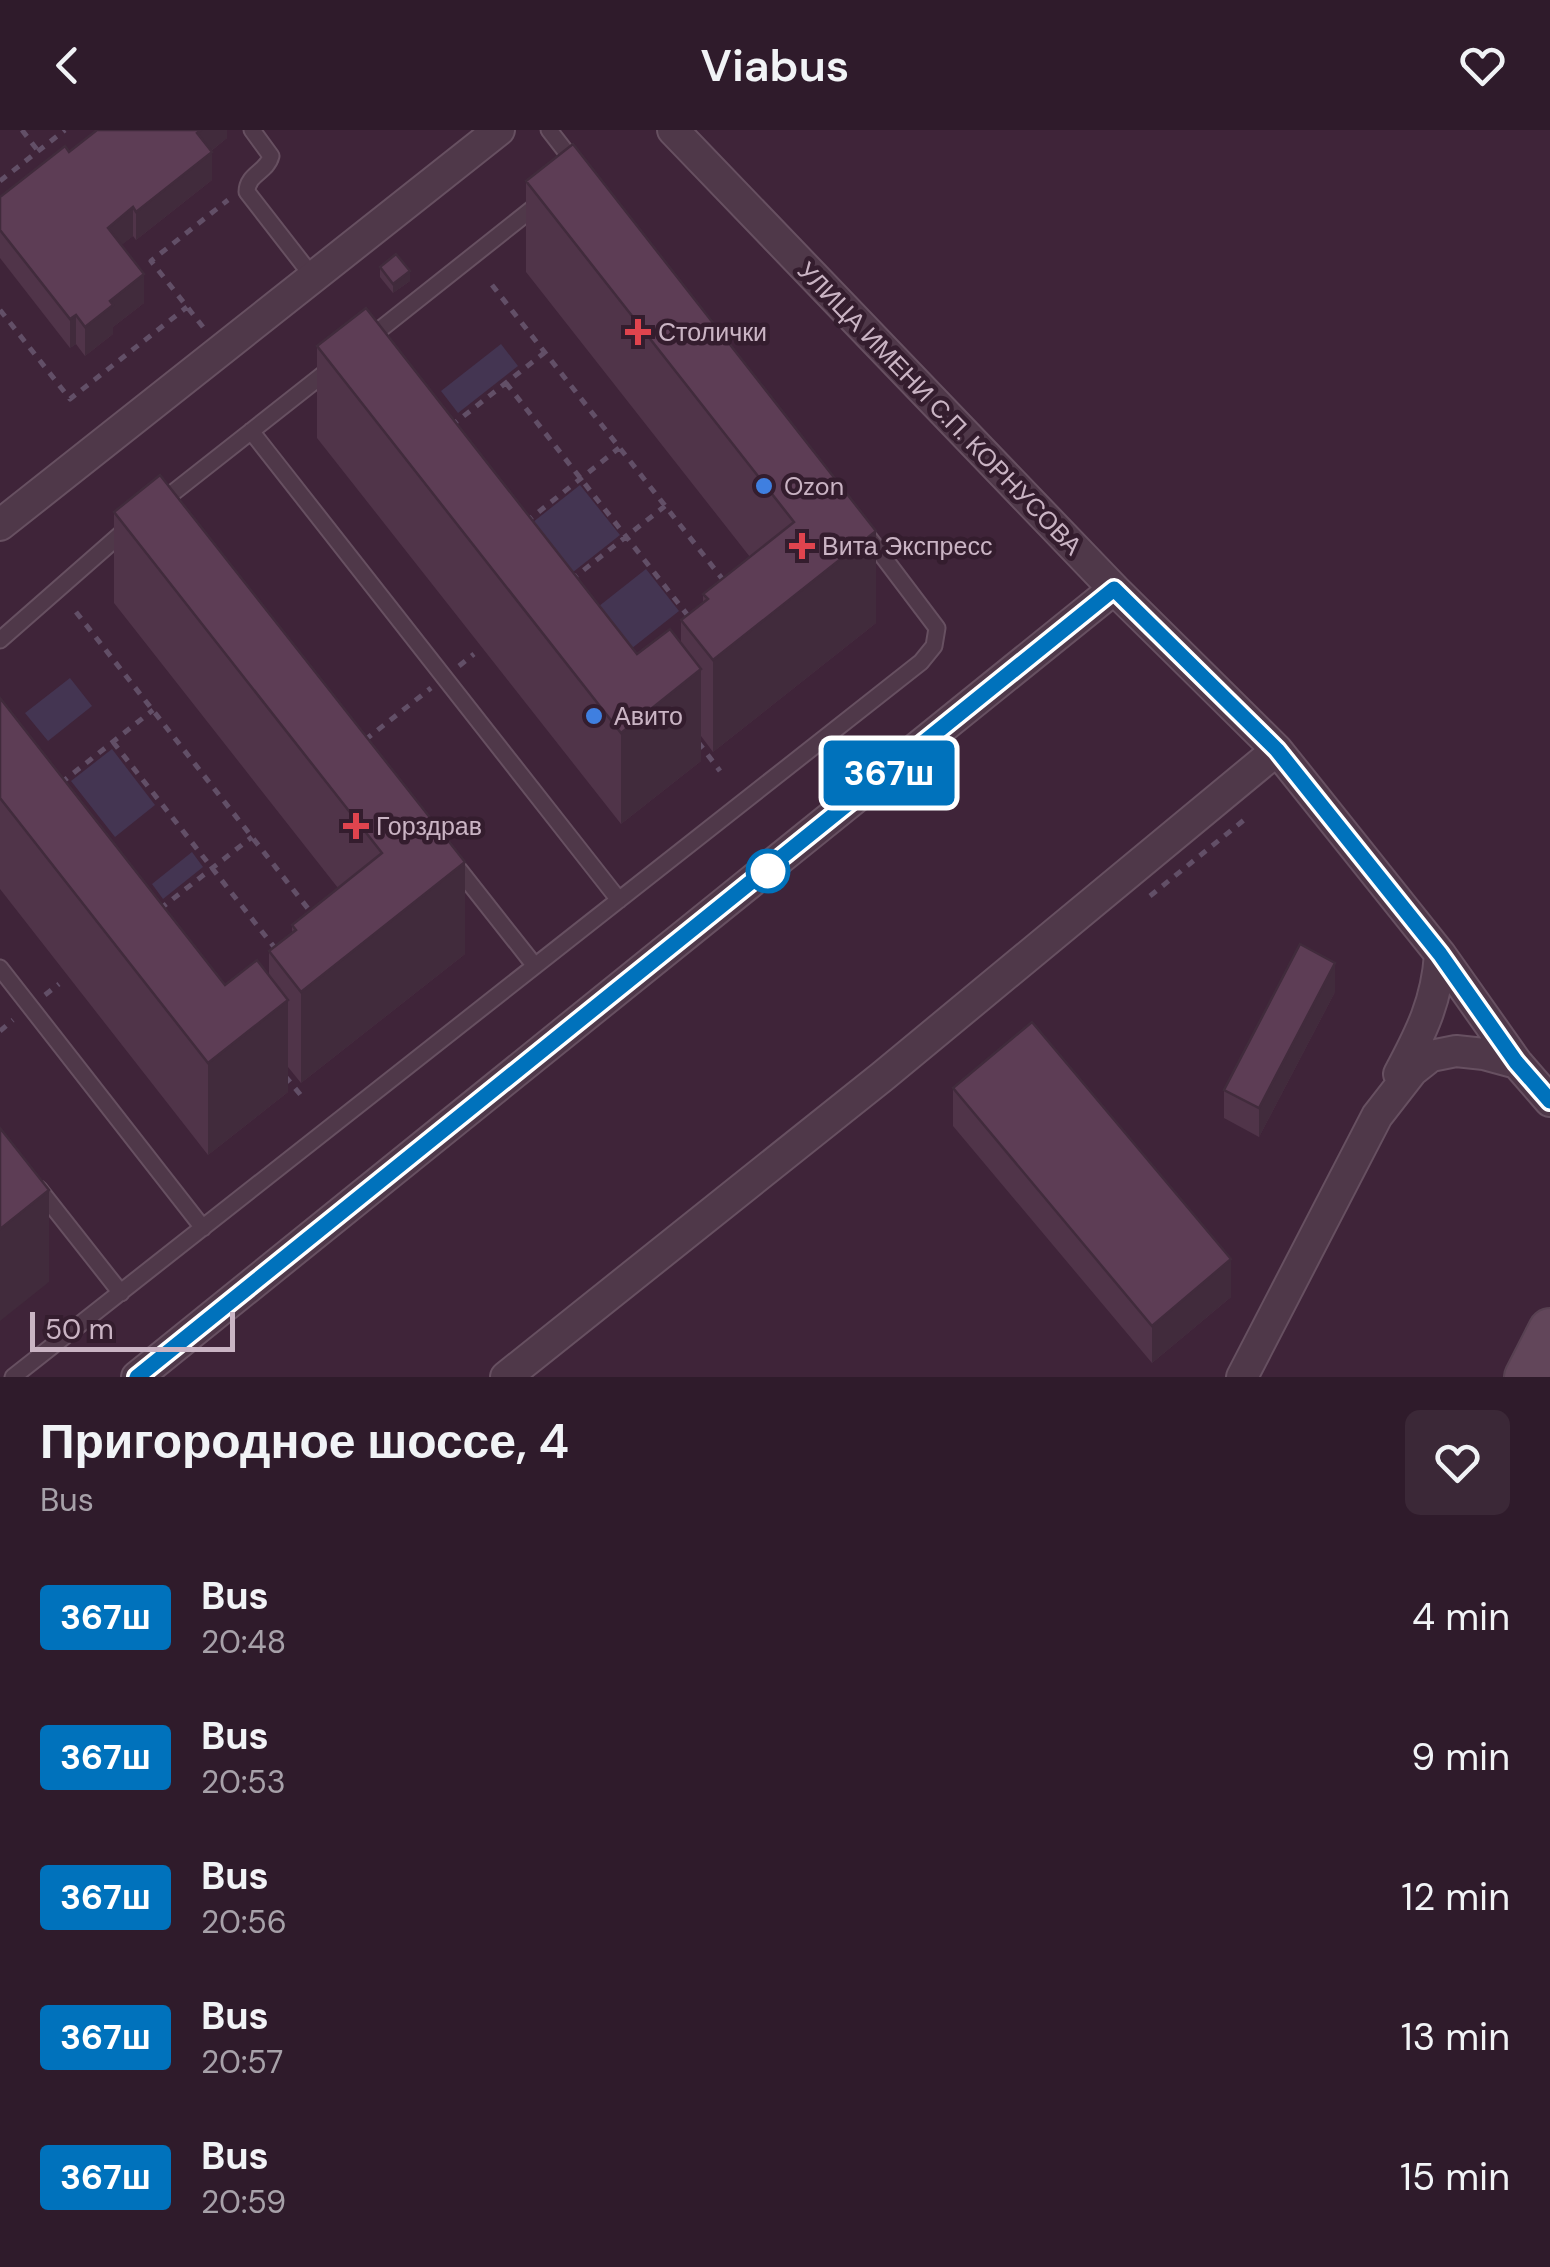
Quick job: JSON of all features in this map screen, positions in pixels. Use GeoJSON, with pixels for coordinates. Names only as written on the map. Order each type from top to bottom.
{"type":"FeatureCollection","features":[{"type":"Feature","properties":{"kind":"main road"},"geometry":{"type":"LineString","coordinates":[[1526,1377],[1550,1330]]}},
{"type":"Feature","properties":{"kind":"street"},"geometry":{"type":"LineString","coordinates":[[0,525],[499,130]]}},
{"type":"Feature","properties":{"kind":"street","name":"УЛИЦА ИМЕНИ С.П. КОРНУСОВА"},"geometry":{"type":"LineString","coordinates":[[673,130],[1114,589],[1277,750],[1440,954],[1516,1062],[1550,1100]]}},
{"type":"Feature","properties":{"kind":"street"},"geometry":{"type":"LineString","coordinates":[[137,1377],[1114,589]]}},
{"type":"Feature","properties":{"kind":"street"},"geometry":{"type":"LineString","coordinates":[[506,1377],[883,1076],[1277,750]]}},
{"type":"Feature","properties":{"kind":"street"},"geometry":{"type":"LineString","coordinates":[[1242,1377],[1421,1032],[1438,987],[1440,954]]}},
{"type":"Feature","properties":{"kind":"street"},"geometry":{"type":"LineString","coordinates":[[1376,1116],[1412,1071],[1431,1056],[1456,1051],[1516,1062]]}},
{"type":"Feature","properties":{"kind":"lane"},"geometry":{"type":"LineString","coordinates":[[252,130],[271,156],[266,166],[251,178],[247,192],[313,277]]}},
{"type":"Feature","properties":{"kind":"lane"},"geometry":{"type":"LineString","coordinates":[[549,130],[592,185]]}},
{"type":"Feature","properties":{"kind":"lane"},"geometry":{"type":"LineString","coordinates":[[565,184],[581,171]]}},
{"type":"Feature","properties":{"kind":"lane"},"geometry":{"type":"LineString","coordinates":[[361,344],[550,196]]}},
{"type":"Feature","properties":{"kind":"lane"},"geometry":{"type":"LineString","coordinates":[[152,508],[346,357]]}},
{"type":"Feature","properties":{"kind":"lane"},"geometry":{"type":"LineString","coordinates":[[251,431],[619,900]]}},
{"type":"Feature","properties":{"kind":"lane"},"geometry":{"type":"LineString","coordinates":[[167,497],[178,511]]}},
{"type":"Feature","properties":{"kind":"lane"},"geometry":{"type":"LineString","coordinates":[[14,1377],[921,662],[934,646],[937,628],[853,518]]}},
{"type":"Feature","properties":{"kind":"lane"},"geometry":{"type":"LineString","coordinates":[[0,640],[138,520]]}},
{"type":"Feature","properties":{"kind":"lane"},"geometry":{"type":"LineString","coordinates":[[442,847],[535,966]]}},
{"type":"Feature","properties":{"kind":"lane"},"geometry":{"type":"LineString","coordinates":[[0,968],[203,1228]]}},
{"type":"Feature","properties":{"kind":"lane"},"geometry":{"type":"LineString","coordinates":[[24,1169],[121,1292]]}},
{"type":"Feature","properties":{"kind":"path"},"geometry":{"type":"LineString","coordinates":[[22,130],[38,151]]}},
{"type":"Feature","properties":{"kind":"path"},"geometry":{"type":"LineString","coordinates":[[0,181],[65,130]]}},
{"type":"Feature","properties":{"kind":"path"},"geometry":{"type":"LineString","coordinates":[[203,327],[151,261],[230,198],[247,192]]}},
{"type":"Feature","properties":{"kind":"path"},"geometry":{"type":"LineString","coordinates":[[492,286],[724,581]]}},
{"type":"Feature","properties":{"kind":"path"},"geometry":{"type":"LineString","coordinates":[[0,310],[70,400],[188,307]]}},
{"type":"Feature","properties":{"kind":"path"},"geometry":{"type":"LineString","coordinates":[[440,434],[544,352]]}},
{"type":"Feature","properties":{"kind":"path"},"geometry":{"type":"LineString","coordinates":[[506,383],[697,627]]}},
{"type":"Feature","properties":{"kind":"path"},"geometry":{"type":"LineString","coordinates":[[516,530],[619,448]]}},
{"type":"Feature","properties":{"kind":"path"},"geometry":{"type":"LineString","coordinates":[[561,588],[665,506]]}},
{"type":"Feature","properties":{"kind":"path"},"geometry":{"type":"LineString","coordinates":[[76,612],[322,925]]}},
{"type":"Feature","properties":{"kind":"path"},"geometry":{"type":"LineString","coordinates":[[360,744],[474,654]]}},
{"type":"Feature","properties":{"kind":"path"},"geometry":{"type":"LineString","coordinates":[[60,784],[154,710]]}},
{"type":"Feature","properties":{"kind":"path"},"geometry":{"type":"LineString","coordinates":[[688,729],[720,770]]}},
{"type":"Feature","properties":{"kind":"path"},"geometry":{"type":"LineString","coordinates":[[113,742],[282,957]]}},
{"type":"Feature","properties":{"kind":"path"},"geometry":{"type":"LineString","coordinates":[[159,910],[252,837]]}},
{"type":"Feature","properties":{"kind":"path"},"geometry":{"type":"LineString","coordinates":[[284,1073],[304,1099]]}},
{"type":"Feature","properties":{"kind":"shaded area"},"geometry":{"type":"Polygon","coordinates":[[[501,344],[518,366],[458,413],[441,391],[501,344]]]}},
{"type":"Feature","properties":{"kind":"shaded area"},"geometry":{"type":"Polygon","coordinates":[[[580,485],[620,535],[563,580],[523,530],[580,485]]]}},
{"type":"Feature","properties":{"kind":"shaded area"},"geometry":{"type":"Polygon","coordinates":[[[646,569],[679,611],[622,656],[589,614],[646,569]]]}},
{"type":"Feature","properties":{"kind":"shaded area"},"geometry":{"type":"Polygon","coordinates":[[[70,678],[92,706],[48,741],[25,713],[70,678]]]}},
{"type":"Feature","properties":{"kind":"shaded area"},"geometry":{"type":"Polygon","coordinates":[[[112,749],[155,805],[115,837],[71,781],[112,749]]]}},
{"type":"Feature","properties":{"kind":"shaded area"},"geometry":{"type":"Polygon","coordinates":[[[192,852],[203,867],[163,899],[152,884],[192,852]]]}},
{"type":"Feature","properties":{"kind":"building"},"geometry":{"type":"Polygon","coordinates":[[[97,130],[201,130],[197,133],[212,152],[136,212],[133,207],[108,228],[144,274],[85,327],[76,315],[70,319],[0,230],[0,197],[65,146],[69,152],[97,130]]]}},
{"type":"Feature","properties":{"kind":"building"},"geometry":{"type":"Polygon","coordinates":[[[573,144],[876,531],[713,660],[681,620],[708,599],[703,594],[794,522],[526,181],[573,144]]]}},
{"type":"Feature","properties":{"kind":"building"},"geometry":{"type":"Polygon","coordinates":[[[396,254],[410,271],[393,284],[380,267],[396,254]]]}},
{"type":"Feature","properties":{"kind":"building"},"geometry":{"type":"Polygon","coordinates":[[[366,308],[637,654],[670,629],[701,669],[621,733],[317,346],[366,308]]]}},
{"type":"Feature","properties":{"kind":"building"},"geometry":{"type":"Polygon","coordinates":[[[160,475],[465,862],[301,992],[269,951],[296,930],[292,925],[382,853],[114,512],[160,475]]]}},
{"type":"Feature","properties":{"kind":"building"},"geometry":{"type":"Polygon","coordinates":[[[0,698],[225,985],[257,960],[288,1000],[208,1063],[0,798],[0,698]]]}},
{"type":"Feature","properties":{"kind":"building"},"geometry":{"type":"Polygon","coordinates":[[[1300,944],[1335,963],[1259,1108],[1224,1090],[1300,944]]]}},
{"type":"Feature","properties":{"kind":"building"},"geometry":{"type":"Polygon","coordinates":[[[1032,1022],[1231,1259],[1152,1326],[953,1088],[1032,1022]]]}},
{"type":"Feature","properties":{"kind":"building"},"geometry":{"type":"Polygon","coordinates":[[[0,1128],[49,1190],[0,1229],[0,1128]]]}},
{"type":"Feature","properties":{"kind":"bus line","name":"367ш"},"geometry":{"type":"LineString","coordinates":[[137,1377],[1114,589],[1277,750],[1440,954],[1516,1062],[1550,1101]]}},
{"type":"Feature","properties":{"kind":"place","name":"Столички"},"geometry":{"type":"Point","coordinates":[638,332]}},
{"type":"Feature","properties":{"kind":"place","name":"Ozon"},"geometry":{"type":"Point","coordinates":[764,486]}},
{"type":"Feature","properties":{"kind":"place","name":"Вита Экспресс"},"geometry":{"type":"Point","coordinates":[802,546]}},
{"type":"Feature","properties":{"kind":"place","name":"Авито"},"geometry":{"type":"Point","coordinates":[594,716]}},
{"type":"Feature","properties":{"kind":"place","name":"Горздрав"},"geometry":{"type":"Point","coordinates":[356,826]}}]}
